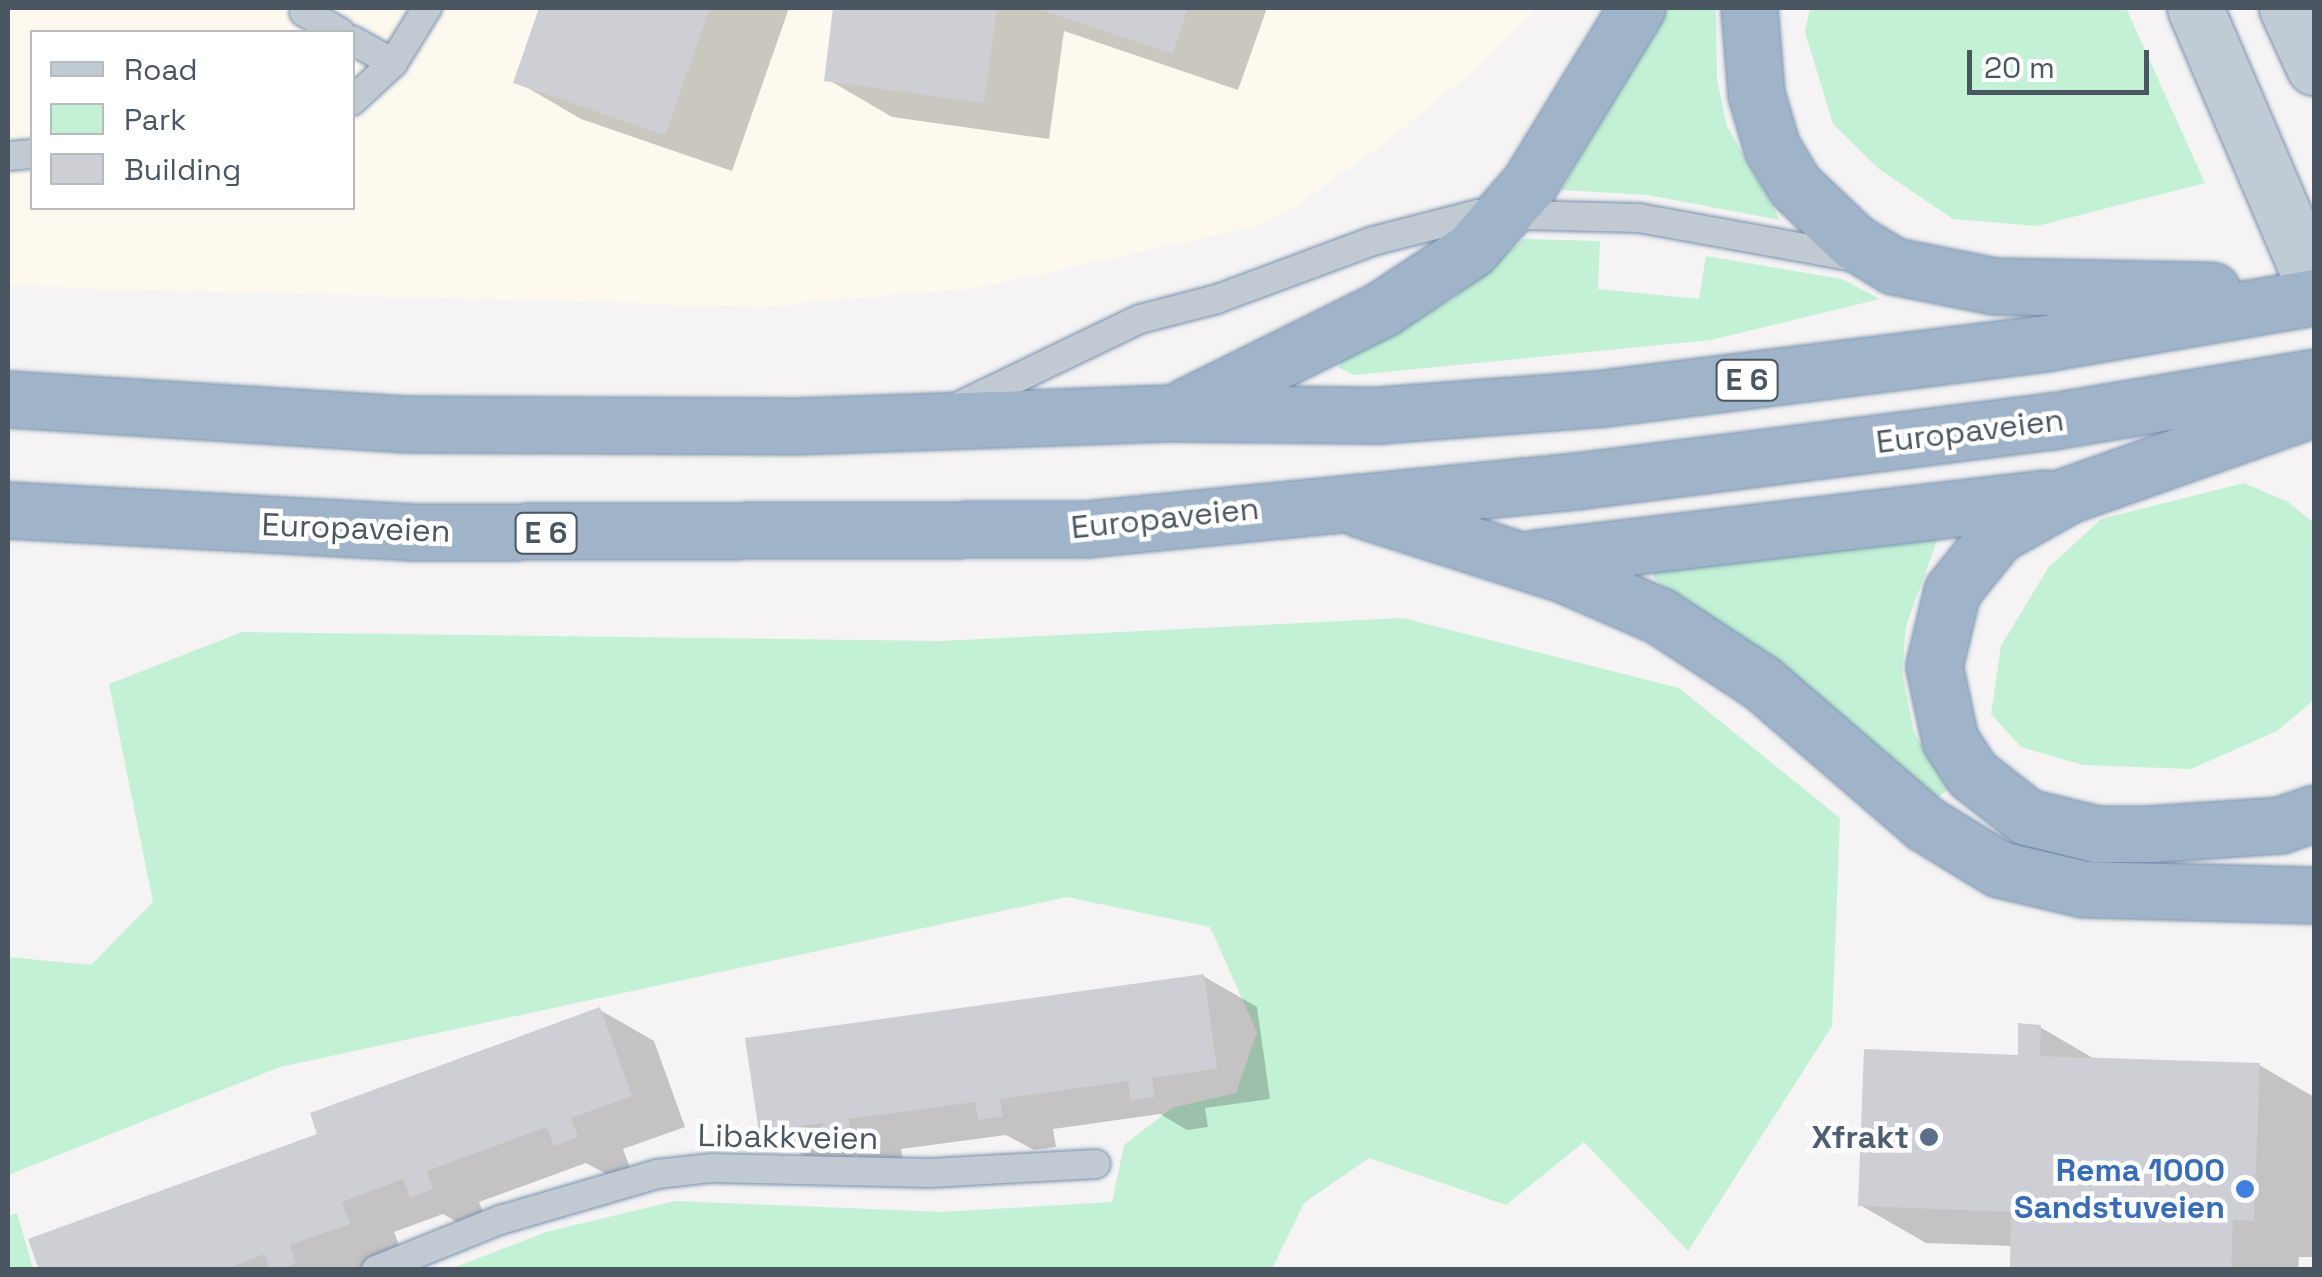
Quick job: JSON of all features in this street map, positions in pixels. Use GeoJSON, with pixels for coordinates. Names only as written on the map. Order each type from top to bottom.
{"type":"FeatureCollection","features":[{"type":"Feature","properties":{"kind":"highway","name":"E 6"},"geometry":{"type":"LineString","coordinates":[[1174,412],[1382,309],[1471,250],[1510,212],[1637,8]]}},
{"type":"Feature","properties":{"kind":"highway","name":"E 6"},"geometry":{"type":"LineString","coordinates":[[1749,8],[1756,94],[1772,148],[1795,186],[1831,224],[1894,266],[1994,286],[2314,292]]}},
{"type":"Feature","properties":{"kind":"highway","name":"E 6"},"geometry":{"type":"LineString","coordinates":[[8,398],[404,424],[924,422],[1174,412],[1380,415],[1604,398],[2045,343],[2314,292]]}},
{"type":"Feature","properties":{"kind":"highway","name":"Europaveien"},"geometry":{"type":"LineString","coordinates":[[8,510],[413,532],[903,534],[1086,529],[1334,500],[1576,481],[2052,421],[2314,377]]}},
{"type":"Feature","properties":{"kind":"highway","name":"E 6"},"geometry":{"type":"LineString","coordinates":[[2314,408],[2068,495],[1997,534],[1972,560],[1939,628],[1938,702],[1972,774],[2026,817],[2096,834],[2280,825],[2314,813]]}},
{"type":"Feature","properties":{"kind":"highway","name":"E 6"},"geometry":{"type":"LineString","coordinates":[[1521,560],[2068,495]]}},
{"type":"Feature","properties":{"kind":"highway","name":"E 6"},"geometry":{"type":"LineString","coordinates":[[1334,500],[1521,560],[1660,616],[1762,683],[1924,823],[1998,869],[2084,889],[2314,895]]}},
{"type":"Feature","properties":{"kind":"main road"},"geometry":{"type":"LineString","coordinates":[[2202,22],[2314,292]]}},
{"type":"Feature","properties":{"kind":"lane"},"geometry":{"type":"LineString","coordinates":[[355,98],[393,63],[427,8]]}},
{"type":"Feature","properties":{"kind":"lane"},"geometry":{"type":"LineString","coordinates":[[304,12],[336,30]]}},
{"type":"Feature","properties":{"kind":"lane"},"geometry":{"type":"LineString","coordinates":[[355,42],[393,63]]}},
{"type":"Feature","properties":{"kind":"lane","name":"E 6"},"geometry":{"type":"LineString","coordinates":[[924,422],[1140,319],[1217,298],[1374,241],[1510,212],[1640,218],[1894,266]]}},
{"type":"Feature","properties":{"kind":"lane","name":"Libakkveien"},"geometry":{"type":"LineString","coordinates":[[376,1270],[500,1220],[656,1174],[711,1168],[911,1174],[1096,1164]]}},
{"type":"Feature","properties":{"kind":"shaded area"},"geometry":{"type":"Polygon","coordinates":[[[8,8],[1536,8],[1480,65],[1390,139],[1294,208],[1254,227],[983,287],[761,307],[8,286],[8,8]]]}},
{"type":"Feature","properties":{"kind":"green space"},"geometry":{"type":"Polygon","coordinates":[[[1667,8],[1716,8],[1717,80],[1727,126],[1780,220],[1648,195],[1561,190],[1667,8]]]}},
{"type":"Feature","properties":{"kind":"green space"},"geometry":{"type":"Polygon","coordinates":[[[1810,8],[2126,8],[2205,183],[2037,226],[1953,219],[1879,169],[1833,124],[1805,32],[1810,8]]]}},
{"type":"Feature","properties":{"kind":"green space"},"geometry":{"type":"Polygon","coordinates":[[[1524,239],[1600,241],[1598,289],[1699,299],[1706,256],[1842,279],[1880,299],[1711,340],[1354,375],[1339,368],[1345,355],[1451,300],[1524,239]]]}},
{"type":"Feature","properties":{"kind":"green space"},"geometry":{"type":"Polygon","coordinates":[[[2244,483],[2288,502],[2314,523],[2314,700],[2277,731],[2191,769],[2083,765],[2021,747],[1991,714],[2001,646],[2048,568],[2101,519],[2244,483]]]}},
{"type":"Feature","properties":{"kind":"green space"},"geometry":{"type":"Polygon","coordinates":[[[1938,538],[1906,626],[1902,672],[1914,733],[1948,789],[1936,800],[1654,578],[1653,570],[1938,538]]]}},
{"type":"Feature","properties":{"kind":"green space"},"geometry":{"type":"Polygon","coordinates":[[[1403,618],[1679,688],[1840,818],[1832,1026],[1688,1251],[1584,1142],[1506,1205],[1369,1158],[1304,1203],[1272,1269],[450,1269],[546,1232],[675,1201],[942,1212],[1112,1202],[1124,1145],[1172,1108],[1236,1093],[1257,1032],[1210,927],[1067,897],[280,1067],[8,1175],[8,957],[91,965],[153,902],[109,684],[242,632],[940,641],[1403,618]]]}},
{"type":"Feature","properties":{"kind":"green space"},"geometry":{"type":"Polygon","coordinates":[[[17,1213],[33,1269],[8,1269],[8,1216],[17,1213]]]}},
{"type":"Feature","properties":{"kind":"building"},"geometry":{"type":"Polygon","coordinates":[[[539,8],[710,8],[665,135],[513,83],[539,8]]]}},
{"type":"Feature","properties":{"kind":"building"},"geometry":{"type":"Polygon","coordinates":[[[833,8],[997,8],[984,103],[824,81],[833,8]]]}},
{"type":"Feature","properties":{"kind":"building"},"geometry":{"type":"Polygon","coordinates":[[[1036,8],[1188,8],[1172,54],[1036,8]]]}},
{"type":"Feature","properties":{"kind":"building"},"geometry":{"type":"Polygon","coordinates":[[[1204,974],[1217,1069],[1152,1078],[1155,1097],[1131,1100],[1128,1081],[1000,1099],[1003,1117],[978,1120],[975,1102],[849,1119],[851,1138],[826,1142],[823,1123],[759,1132],[745,1038],[1204,974]]]}},
{"type":"Feature","properties":{"kind":"building"},"geometry":{"type":"Polygon","coordinates":[[[600,1007],[632,1096],[571,1118],[578,1137],[554,1146],[547,1127],[427,1171],[433,1189],[410,1198],[403,1179],[342,1202],[350,1224],[290,1245],[296,1263],[278,1270],[270,1270],[265,1254],[222,1270],[39,1270],[28,1239],[317,1134],[310,1113],[600,1007]]]}},
{"type":"Feature","properties":{"kind":"building"},"geometry":{"type":"Polygon","coordinates":[[[2018,1023],[2041,1025],[2040,1056],[2260,1063],[2254,1221],[2233,1220],[2231,1270],[2010,1270],[2011,1212],[1858,1206],[1864,1049],[2018,1055],[2018,1023]]]}},
{"type":"Feature","properties":{"kind":"place","name":"Xfrakt"},"geometry":{"type":"Point","coordinates":[1929,1137]}},
{"type":"Feature","properties":{"kind":"place","name":"Rema 1000 Sandstuveien"},"geometry":{"type":"Point","coordinates":[2245,1189]}}]}
